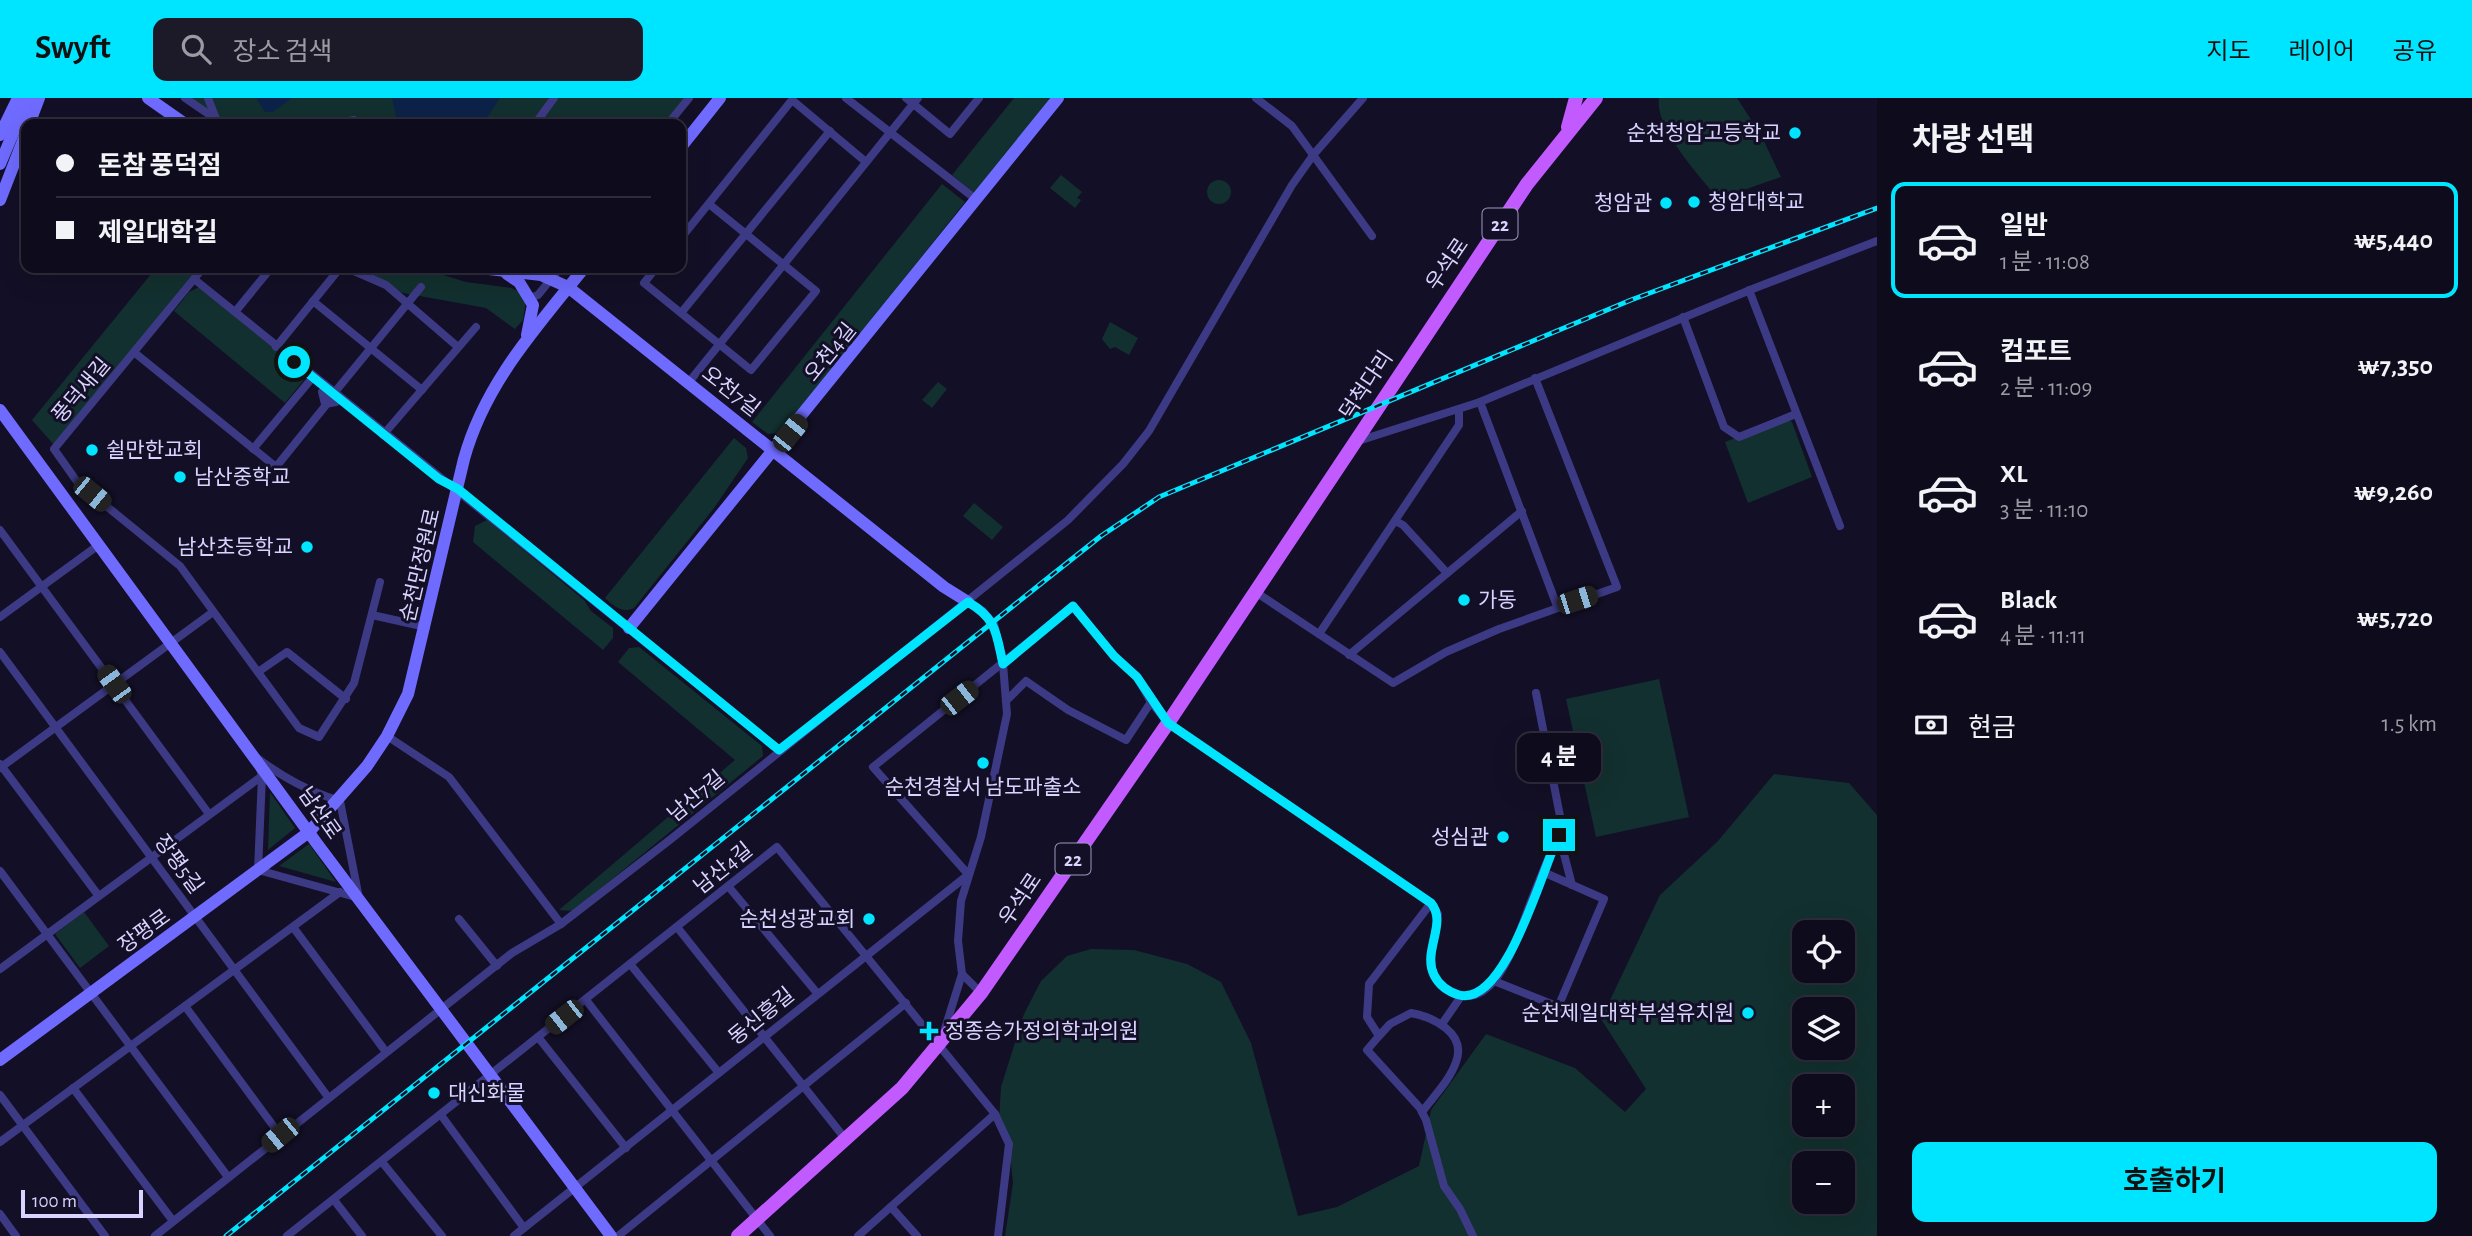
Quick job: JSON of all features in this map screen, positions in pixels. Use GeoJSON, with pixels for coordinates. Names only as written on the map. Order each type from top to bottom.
{"type":"FeatureCollection","features":[{"type":"Feature","properties":{"kind":"main road"},"geometry":{"type":"LineString","coordinates":[[1567,132],[1576,98]]}},
{"type":"Feature","properties":{"kind":"main road","name":"우석로"},"geometry":{"type":"LineString","coordinates":[[1411,355],[1527,184],[1596,98]]}},
{"type":"Feature","properties":{"kind":"main road","name":"덕척다리"},"geometry":{"type":"LineString","coordinates":[[1354,440],[1411,355]]}},
{"type":"Feature","properties":{"kind":"main road","name":"우석로"},"geometry":{"type":"LineString","coordinates":[[738,1236],[847,1141],[902,1088],[941,1045],[981,993],[1168,723],[1354,440]]}},
{"type":"Feature","properties":{"kind":"street"},"geometry":{"type":"LineString","coordinates":[[0,135],[18,98]]}},
{"type":"Feature","properties":{"kind":"street"},"geometry":{"type":"LineString","coordinates":[[0,164],[28,98]]}},
{"type":"Feature","properties":{"kind":"street"},"geometry":{"type":"LineString","coordinates":[[31,119],[39,98]]}},
{"type":"Feature","properties":{"kind":"street"},"geometry":{"type":"LineString","coordinates":[[148,98],[178,119]]}},
{"type":"Feature","properties":{"kind":"street"},"geometry":{"type":"LineString","coordinates":[[184,98],[215,119]]}},
{"type":"Feature","properties":{"kind":"street"},"geometry":{"type":"LineString","coordinates":[[208,98],[218,119]]}},
{"type":"Feature","properties":{"kind":"street"},"geometry":{"type":"LineString","coordinates":[[672,119],[689,98]]}},
{"type":"Feature","properties":{"kind":"street"},"geometry":{"type":"LineString","coordinates":[[686,141],[720,98]]}},
{"type":"Feature","properties":{"kind":"street"},"geometry":{"type":"LineString","coordinates":[[846,98],[977,200]]}},
{"type":"Feature","properties":{"kind":"street"},"geometry":{"type":"LineString","coordinates":[[689,382],[889,134],[912,100],[950,134],[979,98]]}},
{"type":"Feature","properties":{"kind":"street","name":"오천4길"},"geometry":{"type":"LineString","coordinates":[[629,628],[775,451],[1058,98]]}},
{"type":"Feature","properties":{"kind":"street"},"geometry":{"type":"LineString","coordinates":[[1256,98],[1292,127],[1372,236]]}},
{"type":"Feature","properties":{"kind":"street","name":"남산7길"},"geometry":{"type":"LineString","coordinates":[[155,1236],[496,965],[561,924],[671,839],[1060,526],[1136,449],[1164,409],[1273,216],[1314,154],[1363,98]]}},
{"type":"Feature","properties":{"kind":"street"},"geometry":{"type":"LineString","coordinates":[[538,119],[550,100]]}},
{"type":"Feature","properties":{"kind":"street"},"geometry":{"type":"LineString","coordinates":[[686,232],[792,100],[866,162]]}},
{"type":"Feature","properties":{"kind":"street"},"geometry":{"type":"LineString","coordinates":[[681,313],[830,131]]}},
{"type":"Feature","properties":{"kind":"street"},"geometry":{"type":"LineString","coordinates":[[0,200],[21,145]]}},
{"type":"Feature","properties":{"kind":"street"},"geometry":{"type":"LineString","coordinates":[[652,273],[644,283],[751,370],[816,291],[709,204]]}},
{"type":"Feature","properties":{"kind":"street"},"geometry":{"type":"LineString","coordinates":[[1354,440],[1459,410],[1749,290],[1877,242]]}},
{"type":"Feature","properties":{"kind":"street","name":"풍덕새길"},"geometry":{"type":"LineString","coordinates":[[199,273],[54,449],[78,482],[180,566],[299,727],[319,737],[354,683],[380,582]]}},
{"type":"Feature","properties":{"kind":"street"},"geometry":{"type":"LineString","coordinates":[[235,312],[267,273]]}},
{"type":"Feature","properties":{"kind":"street"},"geometry":{"type":"LineString","coordinates":[[276,347],[336,273]]}},
{"type":"Feature","properties":{"kind":"street"},"geometry":{"type":"LineString","coordinates":[[358,273],[386,285],[458,347]]}},
{"type":"Feature","properties":{"kind":"street"},"geometry":{"type":"LineString","coordinates":[[505,273],[519,282],[530,298],[533,312],[525,342]]}},
{"type":"Feature","properties":{"kind":"street"},"geometry":{"type":"LineString","coordinates":[[530,298],[538,295],[556,273]]}},
{"type":"Feature","properties":{"kind":"street","name":"오천7길"},"geometry":{"type":"LineString","coordinates":[[556,273],[568,287],[944,587],[968,602]]}},
{"type":"Feature","properties":{"kind":"street","name":"순천만정원로"},"geometry":{"type":"LineString","coordinates":[[309,832],[340,800],[387,736],[408,694],[476,422],[503,371],[580,273]]}},
{"type":"Feature","properties":{"kind":"street"},"geometry":{"type":"LineString","coordinates":[[194,279],[313,377],[330,399],[383,435],[439,479],[458,489],[779,750]]}},
{"type":"Feature","properties":{"kind":"street"},"geometry":{"type":"LineString","coordinates":[[135,353],[276,467],[421,287]]}},
{"type":"Feature","properties":{"kind":"street"},"geometry":{"type":"LineString","coordinates":[[1749,290],[1840,526]]}},
{"type":"Feature","properties":{"kind":"street"},"geometry":{"type":"LineString","coordinates":[[313,301],[422,390]]}},
{"type":"Feature","properties":{"kind":"street"},"geometry":{"type":"LineString","coordinates":[[1683,317],[1724,427],[1730,433],[1739,437],[1796,414]]}},
{"type":"Feature","properties":{"kind":"street"},"geometry":{"type":"LineString","coordinates":[[383,435],[476,327]]}},
{"type":"Feature","properties":{"kind":"street"},"geometry":{"type":"LineString","coordinates":[[253,449],[313,377]]}},
{"type":"Feature","properties":{"kind":"street"},"geometry":{"type":"LineString","coordinates":[[1254,591],[1392,683],[1446,652],[1557,606],[1617,587],[1535,378]]}},
{"type":"Feature","properties":{"kind":"street"},"geometry":{"type":"LineString","coordinates":[[1480,401],[1557,606]]}},
{"type":"Feature","properties":{"kind":"street","name":"남산로"},"geometry":{"type":"LineString","coordinates":[[0,410],[309,832],[611,1236]]}},
{"type":"Feature","properties":{"kind":"street"},"geometry":{"type":"LineString","coordinates":[[1319,634],[1459,425],[1459,410]]}},
{"type":"Feature","properties":{"kind":"street"},"geometry":{"type":"LineString","coordinates":[[1349,655],[1522,511]]}},
{"type":"Feature","properties":{"kind":"street"},"geometry":{"type":"LineString","coordinates":[[1395,521],[1403,525],[1447,573]]}},
{"type":"Feature","properties":{"kind":"street"},"geometry":{"type":"LineString","coordinates":[[0,530],[209,814]]}},
{"type":"Feature","properties":{"kind":"street"},"geometry":{"type":"LineString","coordinates":[[0,617],[100,544]]}},
{"type":"Feature","properties":{"kind":"street"},"geometry":{"type":"LineString","coordinates":[[941,1045],[962,974],[959,913],[967,874],[981,837],[1006,729],[1003,664],[994,624],[983,611],[968,602]]}},
{"type":"Feature","properties":{"kind":"street"},"geometry":{"type":"LineString","coordinates":[[967,874],[873,767],[1073,606],[1114,656],[1137,677],[1151,702],[1168,723],[1431,903],[1438,914],[1431,966],[1441,985],[1462,995],[1478,994],[1494,981],[1507,963],[1559,835]]}},
{"type":"Feature","properties":{"kind":"street"},"geometry":{"type":"LineString","coordinates":[[98,895],[1,766],[213,612]]}},
{"type":"Feature","properties":{"kind":"street"},"geometry":{"type":"LineString","coordinates":[[372,615],[426,627]]}},
{"type":"Feature","properties":{"kind":"street","name":"장평5길"},"geometry":{"type":"LineString","coordinates":[[0,652],[328,1097]]}},
{"type":"Feature","properties":{"kind":"street"},"geometry":{"type":"LineString","coordinates":[[258,672],[287,652],[346,699]]}},
{"type":"Feature","properties":{"kind":"street"},"geometry":{"type":"LineString","coordinates":[[1006,701],[1026,681],[1068,710],[1126,740],[1151,702]]}},
{"type":"Feature","properties":{"kind":"street"},"geometry":{"type":"LineString","coordinates":[[1536,694],[1560,816],[1559,835],[1572,885]]}},
{"type":"Feature","properties":{"kind":"street"},"geometry":{"type":"LineString","coordinates":[[387,736],[449,778],[561,924]]}},
{"type":"Feature","properties":{"kind":"street"},"geometry":{"type":"LineString","coordinates":[[257,758],[286,779],[312,792],[340,800],[359,898],[258,870],[262,776],[257,758]]}},
{"type":"Feature","properties":{"kind":"street"},"geometry":{"type":"LineString","coordinates":[[0,969],[262,776]]}},
{"type":"Feature","properties":{"kind":"street","name":"장평로"},"geometry":{"type":"LineString","coordinates":[[0,1060],[309,832]]}},
{"type":"Feature","properties":{"kind":"street","name":"남산4길"},"geometry":{"type":"LineString","coordinates":[[287,1236],[777,847],[995,1114],[1009,1144],[998,1236]]}},
{"type":"Feature","properties":{"kind":"street"},"geometry":{"type":"LineString","coordinates":[[0,871],[228,1177]]}},
{"type":"Feature","properties":{"kind":"street"},"geometry":{"type":"LineString","coordinates":[[1542,872],[1604,899],[1558,1007]]}},
{"type":"Feature","properties":{"kind":"street","name":"동신흥길"},"geometry":{"type":"LineString","coordinates":[[514,1236],[967,874]]}},
{"type":"Feature","properties":{"kind":"street"},"geometry":{"type":"LineString","coordinates":[[728,886],[817,993]]}},
{"type":"Feature","properties":{"kind":"street"},"geometry":{"type":"LineString","coordinates":[[0,1142],[340,892]]}},
{"type":"Feature","properties":{"kind":"street"},"geometry":{"type":"LineString","coordinates":[[1379,1036],[1367,1017],[1369,984],[1431,903]]}},
{"type":"Feature","properties":{"kind":"street"},"geometry":{"type":"LineString","coordinates":[[459,919],[496,965]]}},
{"type":"Feature","properties":{"kind":"street"},"geometry":{"type":"LineString","coordinates":[[293,927],[386,1052]]}},
{"type":"Feature","properties":{"kind":"street"},"geometry":{"type":"LineString","coordinates":[[677,927],[847,1141]]}},
{"type":"Feature","properties":{"kind":"street"},"geometry":{"type":"LineString","coordinates":[[630,964],[719,1073]]}},
{"type":"Feature","properties":{"kind":"street"},"geometry":{"type":"LineString","coordinates":[[962,974],[981,993]]}},
{"type":"Feature","properties":{"kind":"street"},"geometry":{"type":"LineString","coordinates":[[1494,981],[1587,1018]]}},
{"type":"Feature","properties":{"kind":"street"},"geometry":{"type":"LineString","coordinates":[[1442,1024],[1462,995]]}},
{"type":"Feature","properties":{"kind":"street"},"geometry":{"type":"LineString","coordinates":[[586,1000],[770,1236]]}},
{"type":"Feature","properties":{"kind":"street"},"geometry":{"type":"LineString","coordinates":[[618,1236],[906,1003]]}},
{"type":"Feature","properties":{"kind":"street"},"geometry":{"type":"LineString","coordinates":[[185,1006],[280,1135]]}},
{"type":"Feature","properties":{"kind":"street"},"geometry":{"type":"LineString","coordinates":[[1422,1112],[1456,1064],[1456,1043],[1442,1024],[1411,1013],[1397,1020],[1367,1050],[1422,1112],[1444,1186],[1460,1209],[1473,1236]]}},
{"type":"Feature","properties":{"kind":"street"},"geometry":{"type":"LineString","coordinates":[[538,1037],[626,1148]]}},
{"type":"Feature","properties":{"kind":"street"},"geometry":{"type":"LineString","coordinates":[[73,1088],[173,1221]]}},
{"type":"Feature","properties":{"kind":"street"},"geometry":{"type":"LineString","coordinates":[[0,1095],[105,1236]]}},
{"type":"Feature","properties":{"kind":"street"},"geometry":{"type":"LineString","coordinates":[[858,1236],[995,1114]]}},
{"type":"Feature","properties":{"kind":"street"},"geometry":{"type":"LineString","coordinates":[[441,1115],[524,1228]]}},
{"type":"Feature","properties":{"kind":"street"},"geometry":{"type":"LineString","coordinates":[[382,1162],[442,1236]]}},
{"type":"Feature","properties":{"kind":"street"},"geometry":{"type":"LineString","coordinates":[[334,1200],[362,1236]]}},
{"type":"Feature","properties":{"kind":"street"},"geometry":{"type":"LineString","coordinates":[[891,1207],[916,1236]]}},
{"type":"Feature","properties":{"kind":"street"},"geometry":{"type":"LineString","coordinates":[[0,1214],[16,1236]]}},
{"type":"Feature","properties":{"kind":"green space"},"geometry":{"type":"Polygon","coordinates":[[[190,98],[687,98],[669,119],[222,119],[190,98]]]}},
{"type":"Feature","properties":{"kind":"green space"},"geometry":{"type":"Polygon","coordinates":[[[1014,98],[1052,98],[975,193],[952,175],[1014,98]]]}},
{"type":"Feature","properties":{"kind":"green space"},"geometry":{"type":"Polygon","coordinates":[[[1659,98],[1737,98],[1761,135],[1781,177],[1718,199],[1671,137],[1659,110],[1659,98]]]}},
{"type":"Feature","properties":{"kind":"green space"},"geometry":{"type":"Polygon","coordinates":[[[1061,175],[1082,192],[1077,198],[1081,200],[1075,208],[1050,188],[1061,175]]]}},
{"type":"Feature","properties":{"kind":"green space"},"geometry":{"type":"Polygon","coordinates":[[[1219,180],[1228,183],[1231,192],[1228,201],[1219,204],[1210,201],[1207,192],[1210,183],[1219,180]]]}},
{"type":"Feature","properties":{"kind":"green space"},"geometry":{"type":"Polygon","coordinates":[[[942,184],[965,202],[781,433],[768,434],[752,422],[942,184]]]}},
{"type":"Feature","properties":{"kind":"green space"},"geometry":{"type":"Polygon","coordinates":[[[152,273],[194,273],[54,445],[32,420],[152,273]]]}},
{"type":"Feature","properties":{"kind":"green space"},"geometry":{"type":"Polygon","coordinates":[[[361,273],[436,273],[466,282],[511,288],[520,292],[526,301],[523,320],[515,329],[486,308],[403,293],[361,273]]]}},
{"type":"Feature","properties":{"kind":"green space"},"geometry":{"type":"Polygon","coordinates":[[[199,287],[304,373],[303,381],[285,403],[174,311],[189,292],[199,287]]]}},
{"type":"Feature","properties":{"kind":"green space"},"geometry":{"type":"Polygon","coordinates":[[[1110,322],[1138,338],[1129,355],[1115,347],[1110,349],[1102,339],[1110,322]]]}},
{"type":"Feature","properties":{"kind":"green space"},"geometry":{"type":"Polygon","coordinates":[[[938,382],[947,389],[932,408],[922,400],[938,382]]]}},
{"type":"Feature","properties":{"kind":"green space"},"geometry":{"type":"Polygon","coordinates":[[[1785,418],[1792,422],[1812,477],[1748,503],[1725,442],[1785,418]]]}},
{"type":"Feature","properties":{"kind":"green space"},"geometry":{"type":"Polygon","coordinates":[[[734,438],[746,448],[748,458],[714,508],[634,608],[622,610],[615,606],[605,598],[734,438]]]}},
{"type":"Feature","properties":{"kind":"green space"},"geometry":{"type":"Polygon","coordinates":[[[974,503],[1003,527],[992,540],[963,516],[974,503]]]}},
{"type":"Feature","properties":{"kind":"green space"},"geometry":{"type":"Polygon","coordinates":[[[487,520],[584,600],[591,611],[613,628],[613,638],[603,650],[473,542],[475,526],[487,520]]]}},
{"type":"Feature","properties":{"kind":"green space"},"geometry":{"type":"Polygon","coordinates":[[[639,647],[762,746],[763,756],[573,911],[559,910],[735,760],[618,662],[629,648],[639,647]]]}},
{"type":"Feature","properties":{"kind":"green space"},"geometry":{"type":"Polygon","coordinates":[[[1659,679],[1689,817],[1596,837],[1566,699],[1659,679]]]}},
{"type":"Feature","properties":{"kind":"green space"},"geometry":{"type":"Polygon","coordinates":[[[1774,774],[1849,783],[1877,815],[1877,1236],[1005,1236],[1013,1183],[1009,1144],[999,1120],[1001,1087],[1024,1014],[1041,981],[1067,956],[1091,949],[1134,950],[1187,964],[1221,982],[1251,1043],[1298,1216],[1337,1207],[1419,1166],[1431,1110],[1486,1034],[1575,1068],[1625,1112],[1646,1089],[1601,1019],[1660,895],[1718,841],[1774,774]]]}},
{"type":"Feature","properties":{"kind":"green space"},"geometry":{"type":"Polygon","coordinates":[[[270,792],[295,828],[268,850],[270,792]]]}},
{"type":"Feature","properties":{"kind":"green space"},"geometry":{"type":"Polygon","coordinates":[[[309,844],[336,882],[279,866],[309,844]]]}},
{"type":"Feature","properties":{"kind":"green space"},"geometry":{"type":"Polygon","coordinates":[[[84,912],[109,946],[80,968],[55,934],[84,912]]]}},
{"type":"Feature","properties":{"kind":"water"},"geometry":{"type":"Polygon","coordinates":[[[256,98],[292,98],[273,112],[265,112],[256,98]]]}},
{"type":"Feature","properties":{"kind":"water"},"geometry":{"type":"Polygon","coordinates":[[[392,98],[500,98],[486,119],[397,119],[392,98]]]}},
{"type":"Feature","properties":{"kind":"railway"},"geometry":{"type":"LineString","coordinates":[[226,1236],[1101,536],[1159,497],[1631,300],[1877,208]]}},
{"type":"Feature","properties":{"kind":"place","name":"순천청암고등학교"},"geometry":{"type":"Point","coordinates":[1795,133]}},
{"type":"Feature","properties":{"kind":"place","name":"청암대학교"},"geometry":{"type":"Point","coordinates":[1694,202]}},
{"type":"Feature","properties":{"kind":"place","name":"청암관"},"geometry":{"type":"Point","coordinates":[1666,203]}},
{"type":"Feature","properties":{"kind":"place","name":"쉴만한교회"},"geometry":{"type":"Point","coordinates":[92,450]}},
{"type":"Feature","properties":{"kind":"place","name":"남산중학교"},"geometry":{"type":"Point","coordinates":[180,477]}},
{"type":"Feature","properties":{"kind":"place","name":"남산초등학교"},"geometry":{"type":"Point","coordinates":[307,547]}},
{"type":"Feature","properties":{"kind":"place","name":"가동"},"geometry":{"type":"Point","coordinates":[1464,600]}},
{"type":"Feature","properties":{"kind":"place","name":"순천경찰서 남도파출소"},"geometry":{"type":"Point","coordinates":[983,763]}},
{"type":"Feature","properties":{"kind":"place","name":"성심관"},"geometry":{"type":"Point","coordinates":[1503,837]}},
{"type":"Feature","properties":{"kind":"place","name":"순천성광교회"},"geometry":{"type":"Point","coordinates":[869,919]}},
{"type":"Feature","properties":{"kind":"place","name":"순천제일대학부설유치원"},"geometry":{"type":"Point","coordinates":[1748,1013]}},
{"type":"Feature","properties":{"kind":"place","name":"정종승가정의학과의원"},"geometry":{"type":"Point","coordinates":[929,1031]}},
{"type":"Feature","properties":{"kind":"place","name":"대신화물"},"geometry":{"type":"Point","coordinates":[434,1093]}},
{"type":"Feature","properties":{"kind":"route"},"geometry":{"type":"LineString","coordinates":[[294,362],[439,479],[458,489],[779,750],[968,602],[983,611],[994,624],[1003,664],[1073,606],[1114,656],[1137,677],[1151,702],[1168,723],[1431,903],[1438,914],[1430,955],[1431,966],[1441,985],[1450,992],[1469,996],[1478,994],[1494,981],[1507,963],[1559,835]]}}]}
